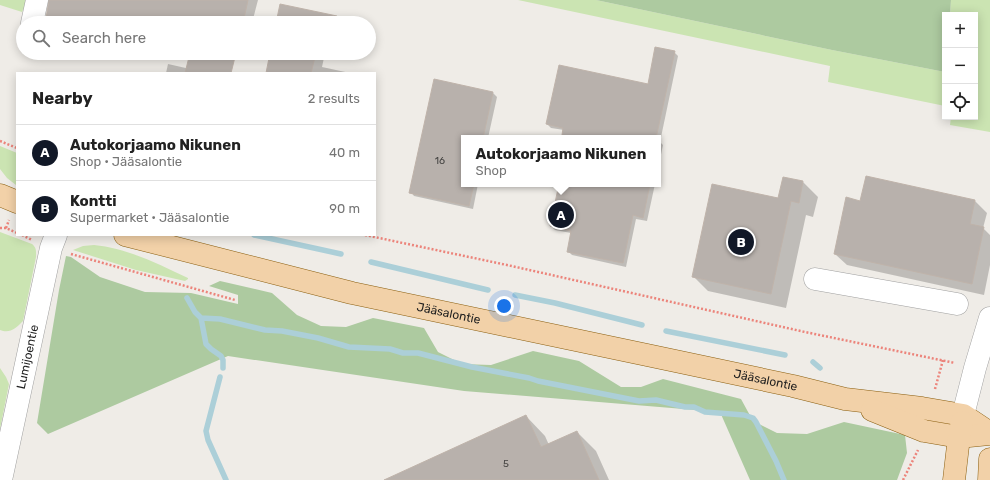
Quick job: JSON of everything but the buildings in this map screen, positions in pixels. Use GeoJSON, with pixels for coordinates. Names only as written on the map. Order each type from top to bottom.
{"type":"FeatureCollection","features":[{"type":"Feature","properties":{"kind":"main road"},"geometry":{"type":"LineString","coordinates":[[0,195],[16,202]]}},
{"type":"Feature","properties":{"kind":"main road","name":"Jääsalontie"},"geometry":{"type":"LineString","coordinates":[[129,236],[352,293],[655,356],[794,386],[845,399],[922,408],[963,415],[990,433]]}},
{"type":"Feature","properties":{"kind":"main road","name":"Jääsalontie"},"geometry":{"type":"LineString","coordinates":[[845,399],[918,429],[959,437],[990,433]]}},
{"type":"Feature","properties":{"kind":"main road"},"geometry":{"type":"LineString","coordinates":[[954,480],[963,415]]}},
{"type":"Feature","properties":{"kind":"main road"},"geometry":{"type":"LineString","coordinates":[[989,480],[990,459]]}},
{"type":"Feature","properties":{"kind":"street"},"geometry":{"type":"LineString","coordinates":[[34,16],[37,0]]}},
{"type":"Feature","properties":{"kind":"street","name":"Lumijoentie"},"geometry":{"type":"LineString","coordinates":[[1,480],[53,241]]}},
{"type":"Feature","properties":{"kind":"street"},"geometry":{"type":"LineString","coordinates":[[815,279],[957,304]]}},
{"type":"Feature","properties":{"kind":"street"},"geometry":{"type":"LineString","coordinates":[[963,415],[990,318]]}},
{"type":"Feature","properties":{"kind":"path"},"geometry":{"type":"LineString","coordinates":[[0,141],[16,148]]}},
{"type":"Feature","properties":{"kind":"path"},"geometry":{"type":"LineString","coordinates":[[0,228],[6,228],[16,233]]}},
{"type":"Feature","properties":{"kind":"path"},"geometry":{"type":"LineString","coordinates":[[27,236],[53,241],[235,300]]}},
{"type":"Feature","properties":{"kind":"path"},"geometry":{"type":"LineString","coordinates":[[370,236],[805,332],[957,363]]}},
{"type":"Feature","properties":{"kind":"path"},"geometry":{"type":"LineString","coordinates":[[934,393],[943,360]]}},
{"type":"Feature","properties":{"kind":"path"},"geometry":{"type":"LineString","coordinates":[[903,480],[918,449]]}},
{"type":"Feature","properties":{"kind":"green space"},"geometry":{"type":"Polygon","coordinates":[[[0,0],[28,0],[22,12],[0,5],[0,0]]]}},
{"type":"Feature","properties":{"kind":"green space"},"geometry":{"type":"Polygon","coordinates":[[[518,0],[596,0],[832,50],[942,71],[942,105],[828,82],[830,66],[518,0]]]}},
{"type":"Feature","properties":{"kind":"green space"},"geometry":{"type":"Polygon","coordinates":[[[596,0],[951,0],[950,12],[942,12],[942,71],[832,50],[596,0]]]}},
{"type":"Feature","properties":{"kind":"green space"},"geometry":{"type":"Polygon","coordinates":[[[951,0],[990,0],[990,132],[950,125],[951,120],[978,120],[978,12],[950,12],[951,0]]]}},
{"type":"Feature","properties":{"kind":"green space"},"geometry":{"type":"Polygon","coordinates":[[[0,146],[16,153],[16,185],[7,178],[0,169],[0,146]]]}},
{"type":"Feature","properties":{"kind":"green space"},"geometry":{"type":"Polygon","coordinates":[[[0,232],[32,244],[35,247],[36,252],[23,321],[10,331],[0,330],[0,232]]]}},
{"type":"Feature","properties":{"kind":"green space"},"geometry":{"type":"Polygon","coordinates":[[[94,245],[118,249],[142,257],[188,279],[185,281],[136,270],[73,250],[83,246],[94,245]]]}},
{"type":"Feature","properties":{"kind":"green space"},"geometry":{"type":"Polygon","coordinates":[[[66,256],[71,257],[100,277],[145,292],[191,293],[238,304],[238,295],[209,286],[220,281],[272,293],[297,315],[321,326],[346,327],[373,318],[424,328],[438,352],[462,364],[491,365],[533,351],[579,361],[621,387],[641,387],[663,379],[741,399],[753,421],[777,433],[807,434],[844,422],[905,435],[907,453],[897,480],[750,480],[720,412],[464,391],[228,356],[48,434],[37,423],[66,256]]]}},
{"type":"Feature","properties":{"kind":"green space"},"geometry":{"type":"Polygon","coordinates":[[[0,368],[9,384],[0,429],[0,368]]]}},
{"type":"Feature","properties":{"kind":"waterway"},"geometry":{"type":"LineString","coordinates":[[259,236],[341,254]]}},
{"type":"Feature","properties":{"kind":"waterway"},"geometry":{"type":"LineString","coordinates":[[371,262],[488,290]]}},
{"type":"Feature","properties":{"kind":"waterway"},"geometry":{"type":"LineString","coordinates":[[515,295],[555,303],[642,325]]}},
{"type":"Feature","properties":{"kind":"waterway"},"geometry":{"type":"LineString","coordinates":[[187,298],[195,312],[201,318],[206,344],[221,356],[223,360],[223,368]]}},
{"type":"Feature","properties":{"kind":"waterway"},"geometry":{"type":"LineString","coordinates":[[201,318],[220,319],[265,330],[282,331],[318,338],[349,347],[390,349],[403,353],[418,353],[472,367],[639,401],[656,400],[685,407],[694,407],[705,412],[744,415],[753,418],[756,422],[784,480]]}},
{"type":"Feature","properties":{"kind":"waterway"},"geometry":{"type":"LineString","coordinates":[[666,331],[785,355]]}},
{"type":"Feature","properties":{"kind":"waterway"},"geometry":{"type":"LineString","coordinates":[[813,362],[820,368]]}},
{"type":"Feature","properties":{"kind":"waterway"},"geometry":{"type":"LineString","coordinates":[[220,377],[206,431],[208,440],[226,480]]}},
{"type":"Feature","properties":{"kind":"place","name":"Autokorjaamo Nikunen"},"geometry":{"type":"Point","coordinates":[561,215]}},
{"type":"Feature","properties":{"kind":"place","name":"Kontti"},"geometry":{"type":"Point","coordinates":[741,242]}}]}
